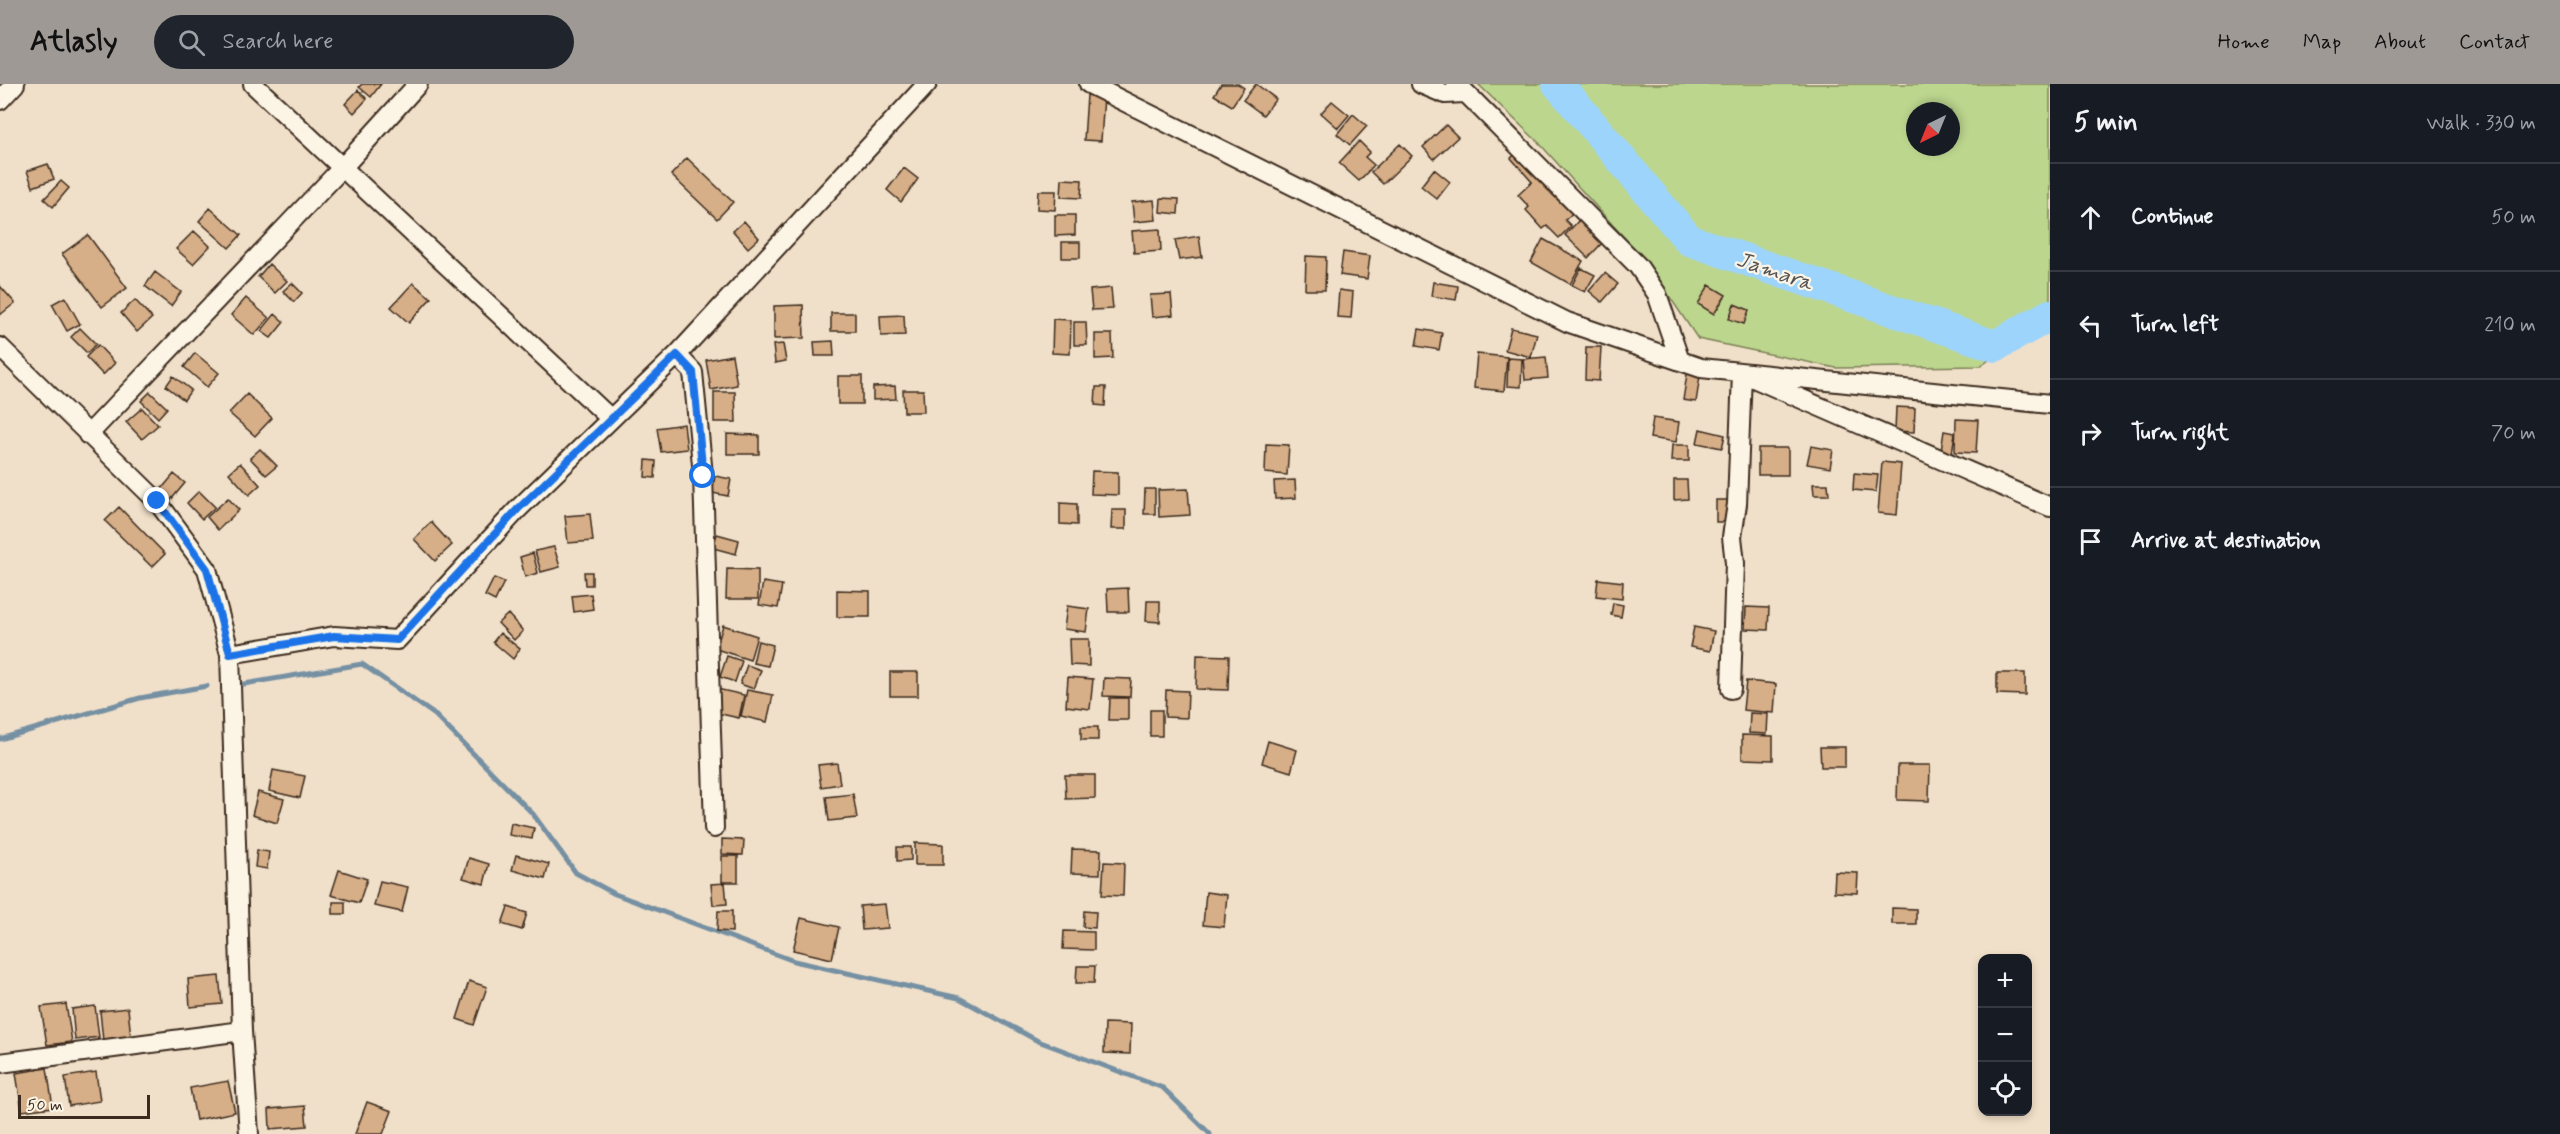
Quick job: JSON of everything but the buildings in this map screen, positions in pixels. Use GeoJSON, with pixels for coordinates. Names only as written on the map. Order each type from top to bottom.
{"type":"FeatureCollection","features":[{"type":"Feature","properties":{"kind":"street"},"geometry":{"type":"LineString","coordinates":[[0,100],[15,84]]}},
{"type":"Feature","properties":{"kind":"street"},"geometry":{"type":"LineString","coordinates":[[253,84],[611,419]]}},
{"type":"Feature","properties":{"kind":"street"},"geometry":{"type":"LineString","coordinates":[[88,435],[342,168],[418,84]]}},
{"type":"Feature","properties":{"kind":"street"},"geometry":{"type":"LineString","coordinates":[[230,654],[334,636],[397,640],[518,509],[677,355],[927,84]]}},
{"type":"Feature","properties":{"kind":"street"},"geometry":{"type":"LineString","coordinates":[[1089,84],[1567,322],[1701,368],[2050,404]]}},
{"type":"Feature","properties":{"kind":"street"},"geometry":{"type":"LineString","coordinates":[[1421,84],[1445,94],[1461,88],[1638,266],[1657,294],[1680,361]]}},
{"type":"Feature","properties":{"kind":"street"},"geometry":{"type":"LineString","coordinates":[[0,346],[157,501],[207,569],[230,654],[242,1031],[249,1134]]}},
{"type":"Feature","properties":{"kind":"street"},"geometry":{"type":"LineString","coordinates":[[677,355],[693,372],[703,476],[714,828]]}},
{"type":"Feature","properties":{"kind":"street"},"geometry":{"type":"LineString","coordinates":[[1742,372],[2050,507]]}},
{"type":"Feature","properties":{"kind":"street"},"geometry":{"type":"LineString","coordinates":[[1731,689],[1735,563],[1732,537],[1737,504],[1742,372]]}},
{"type":"Feature","properties":{"kind":"street"},"geometry":{"type":"LineString","coordinates":[[0,1063],[242,1031]]}},
{"type":"Feature","properties":{"kind":"green space"},"geometry":{"type":"Polygon","coordinates":[[[1478,84],[2050,84],[2050,314],[1981,366],[1836,368],[1698,339],[1647,263],[1539,143],[1478,84]]]}},
{"type":"Feature","properties":{"kind":"waterway","name":"Jamara"},"geometry":{"type":"LineString","coordinates":[[1558,84],[1689,240],[1995,346],[2050,315]]}},
{"type":"Feature","properties":{"kind":"waterway"},"geometry":{"type":"LineString","coordinates":[[238,685],[362,664],[435,715],[533,814],[576,873],[615,894],[794,961],[959,998],[1038,1041],[1163,1088],[1210,1134]]}},
{"type":"Feature","properties":{"kind":"waterway"},"geometry":{"type":"LineString","coordinates":[[0,739],[140,698],[207,686]]}},
{"type":"Feature","properties":{"kind":"route"},"geometry":{"type":"LineString","coordinates":[[157,501],[207,569],[230,654],[334,636],[397,640],[518,509],[677,355],[693,372],[703,476]]}}]}
